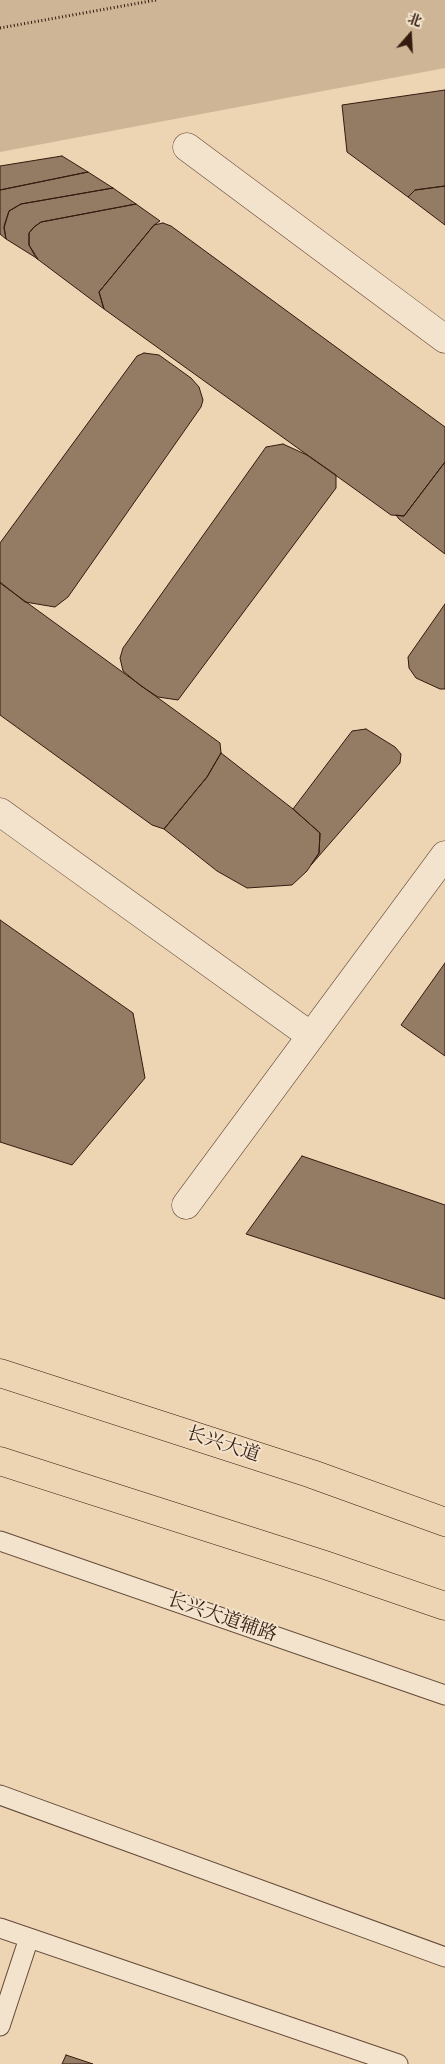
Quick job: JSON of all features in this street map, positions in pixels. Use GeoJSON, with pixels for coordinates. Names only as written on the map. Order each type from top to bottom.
{"type":"FeatureCollection","features":[{"type":"Feature","properties":{"kind":"main road","name":"长兴大道"},"geometry":{"type":"LineString","coordinates":[[0,1373],[312,1474],[445,1522]]}},
{"type":"Feature","properties":{"kind":"main road"},"geometry":{"type":"LineString","coordinates":[[0,1461],[325,1564],[445,1606]]}},
{"type":"Feature","properties":{"kind":"street"},"geometry":{"type":"LineString","coordinates":[[187,147],[445,339]]}},
{"type":"Feature","properties":{"kind":"street"},"geometry":{"type":"LineString","coordinates":[[0,812],[311,1036]]}},
{"type":"Feature","properties":{"kind":"street"},"geometry":{"type":"LineString","coordinates":[[186,1205],[445,855]]}},
{"type":"Feature","properties":{"kind":"lane","name":"长兴大道辅路"},"geometry":{"type":"LineString","coordinates":[[0,1541],[445,1695]]}},
{"type":"Feature","properties":{"kind":"lane"},"geometry":{"type":"LineString","coordinates":[[0,1795],[445,1957]]}},
{"type":"Feature","properties":{"kind":"lane"},"geometry":{"type":"LineString","coordinates":[[0,1928],[398,2064]]}},
{"type":"Feature","properties":{"kind":"lane"},"geometry":{"type":"LineString","coordinates":[[0,2026],[29,1938]]}},
{"type":"Feature","properties":{"kind":"path"},"geometry":{"type":"LineString","coordinates":[[0,28],[156,0]]}},
{"type":"Feature","properties":{"kind":"shaded area"},"geometry":{"type":"Polygon","coordinates":[[[0,0],[445,0],[445,68],[0,152],[0,0]]]}},
{"type":"Feature","properties":{"kind":"building"},"geometry":{"type":"Polygon","coordinates":[[[445,90],[445,186],[415,190],[408,197],[347,152],[342,105],[445,90]]]}},
{"type":"Feature","properties":{"kind":"building"},"geometry":{"type":"Polygon","coordinates":[[[62,156],[88,172],[0,190],[0,166],[62,156]]]}},
{"type":"Feature","properties":{"kind":"building"},"geometry":{"type":"Polygon","coordinates":[[[88,172],[113,188],[21,204],[9,211],[4,228],[6,239],[0,234],[0,190],[88,172]]]}},
{"type":"Feature","properties":{"kind":"building"},"geometry":{"type":"Polygon","coordinates":[[[445,186],[445,225],[408,197],[415,190],[445,186]]]}},
{"type":"Feature","properties":{"kind":"building"},"geometry":{"type":"Polygon","coordinates":[[[113,188],[136,204],[41,222],[29,233],[29,245],[38,259],[6,239],[4,226],[9,211],[21,204],[113,188]]]}},
{"type":"Feature","properties":{"kind":"building"},"geometry":{"type":"Polygon","coordinates":[[[136,204],[160,221],[154,225],[99,292],[104,309],[36,258],[29,245],[29,233],[41,222],[136,204]]]}},
{"type":"Feature","properties":{"kind":"building"},"geometry":{"type":"Polygon","coordinates":[[[163,223],[171,226],[445,427],[445,462],[404,516],[391,515],[104,309],[99,292],[154,225],[163,223]]]}},
{"type":"Feature","properties":{"kind":"building"},"geometry":{"type":"Polygon","coordinates":[[[144,353],[159,355],[191,378],[199,387],[203,400],[201,407],[68,597],[55,607],[25,602],[0,582],[0,543],[137,356],[144,353]]]}},
{"type":"Feature","properties":{"kind":"building"},"geometry":{"type":"Polygon","coordinates":[[[283,444],[307,455],[336,475],[336,488],[178,700],[158,697],[123,671],[120,658],[123,648],[266,447],[283,444]]]}},
{"type":"Feature","properties":{"kind":"building"},"geometry":{"type":"Polygon","coordinates":[[[445,462],[445,554],[396,515],[404,516],[445,462]]]}},
{"type":"Feature","properties":{"kind":"building"},"geometry":{"type":"Polygon","coordinates":[[[0,583],[220,743],[221,753],[207,777],[164,829],[152,825],[0,715],[0,583]]]}},
{"type":"Feature","properties":{"kind":"building"},"geometry":{"type":"Polygon","coordinates":[[[445,604],[445,689],[440,689],[416,678],[409,668],[408,657],[445,604]]]}},
{"type":"Feature","properties":{"kind":"building"},"geometry":{"type":"Polygon","coordinates":[[[366,729],[395,747],[401,754],[400,763],[311,865],[319,853],[320,833],[293,809],[352,731],[366,729]]]}},
{"type":"Feature","properties":{"kind":"building"},"geometry":{"type":"Polygon","coordinates":[[[221,753],[293,809],[320,833],[319,853],[307,871],[292,885],[247,888],[217,871],[164,829],[207,777],[221,753]]]}},
{"type":"Feature","properties":{"kind":"building"},"geometry":{"type":"Polygon","coordinates":[[[0,920],[133,1013],[145,1078],[72,1165],[0,1142],[0,920]]]}},
{"type":"Feature","properties":{"kind":"building"},"geometry":{"type":"Polygon","coordinates":[[[445,963],[445,1056],[401,1025],[445,963]]]}},
{"type":"Feature","properties":{"kind":"building"},"geometry":{"type":"Polygon","coordinates":[[[302,1156],[445,1205],[445,1299],[246,1234],[302,1156]]]}},
{"type":"Feature","properties":{"kind":"building"},"geometry":{"type":"Polygon","coordinates":[[[66,2055],[93,2064],[62,2064],[66,2055]]]}}]}
